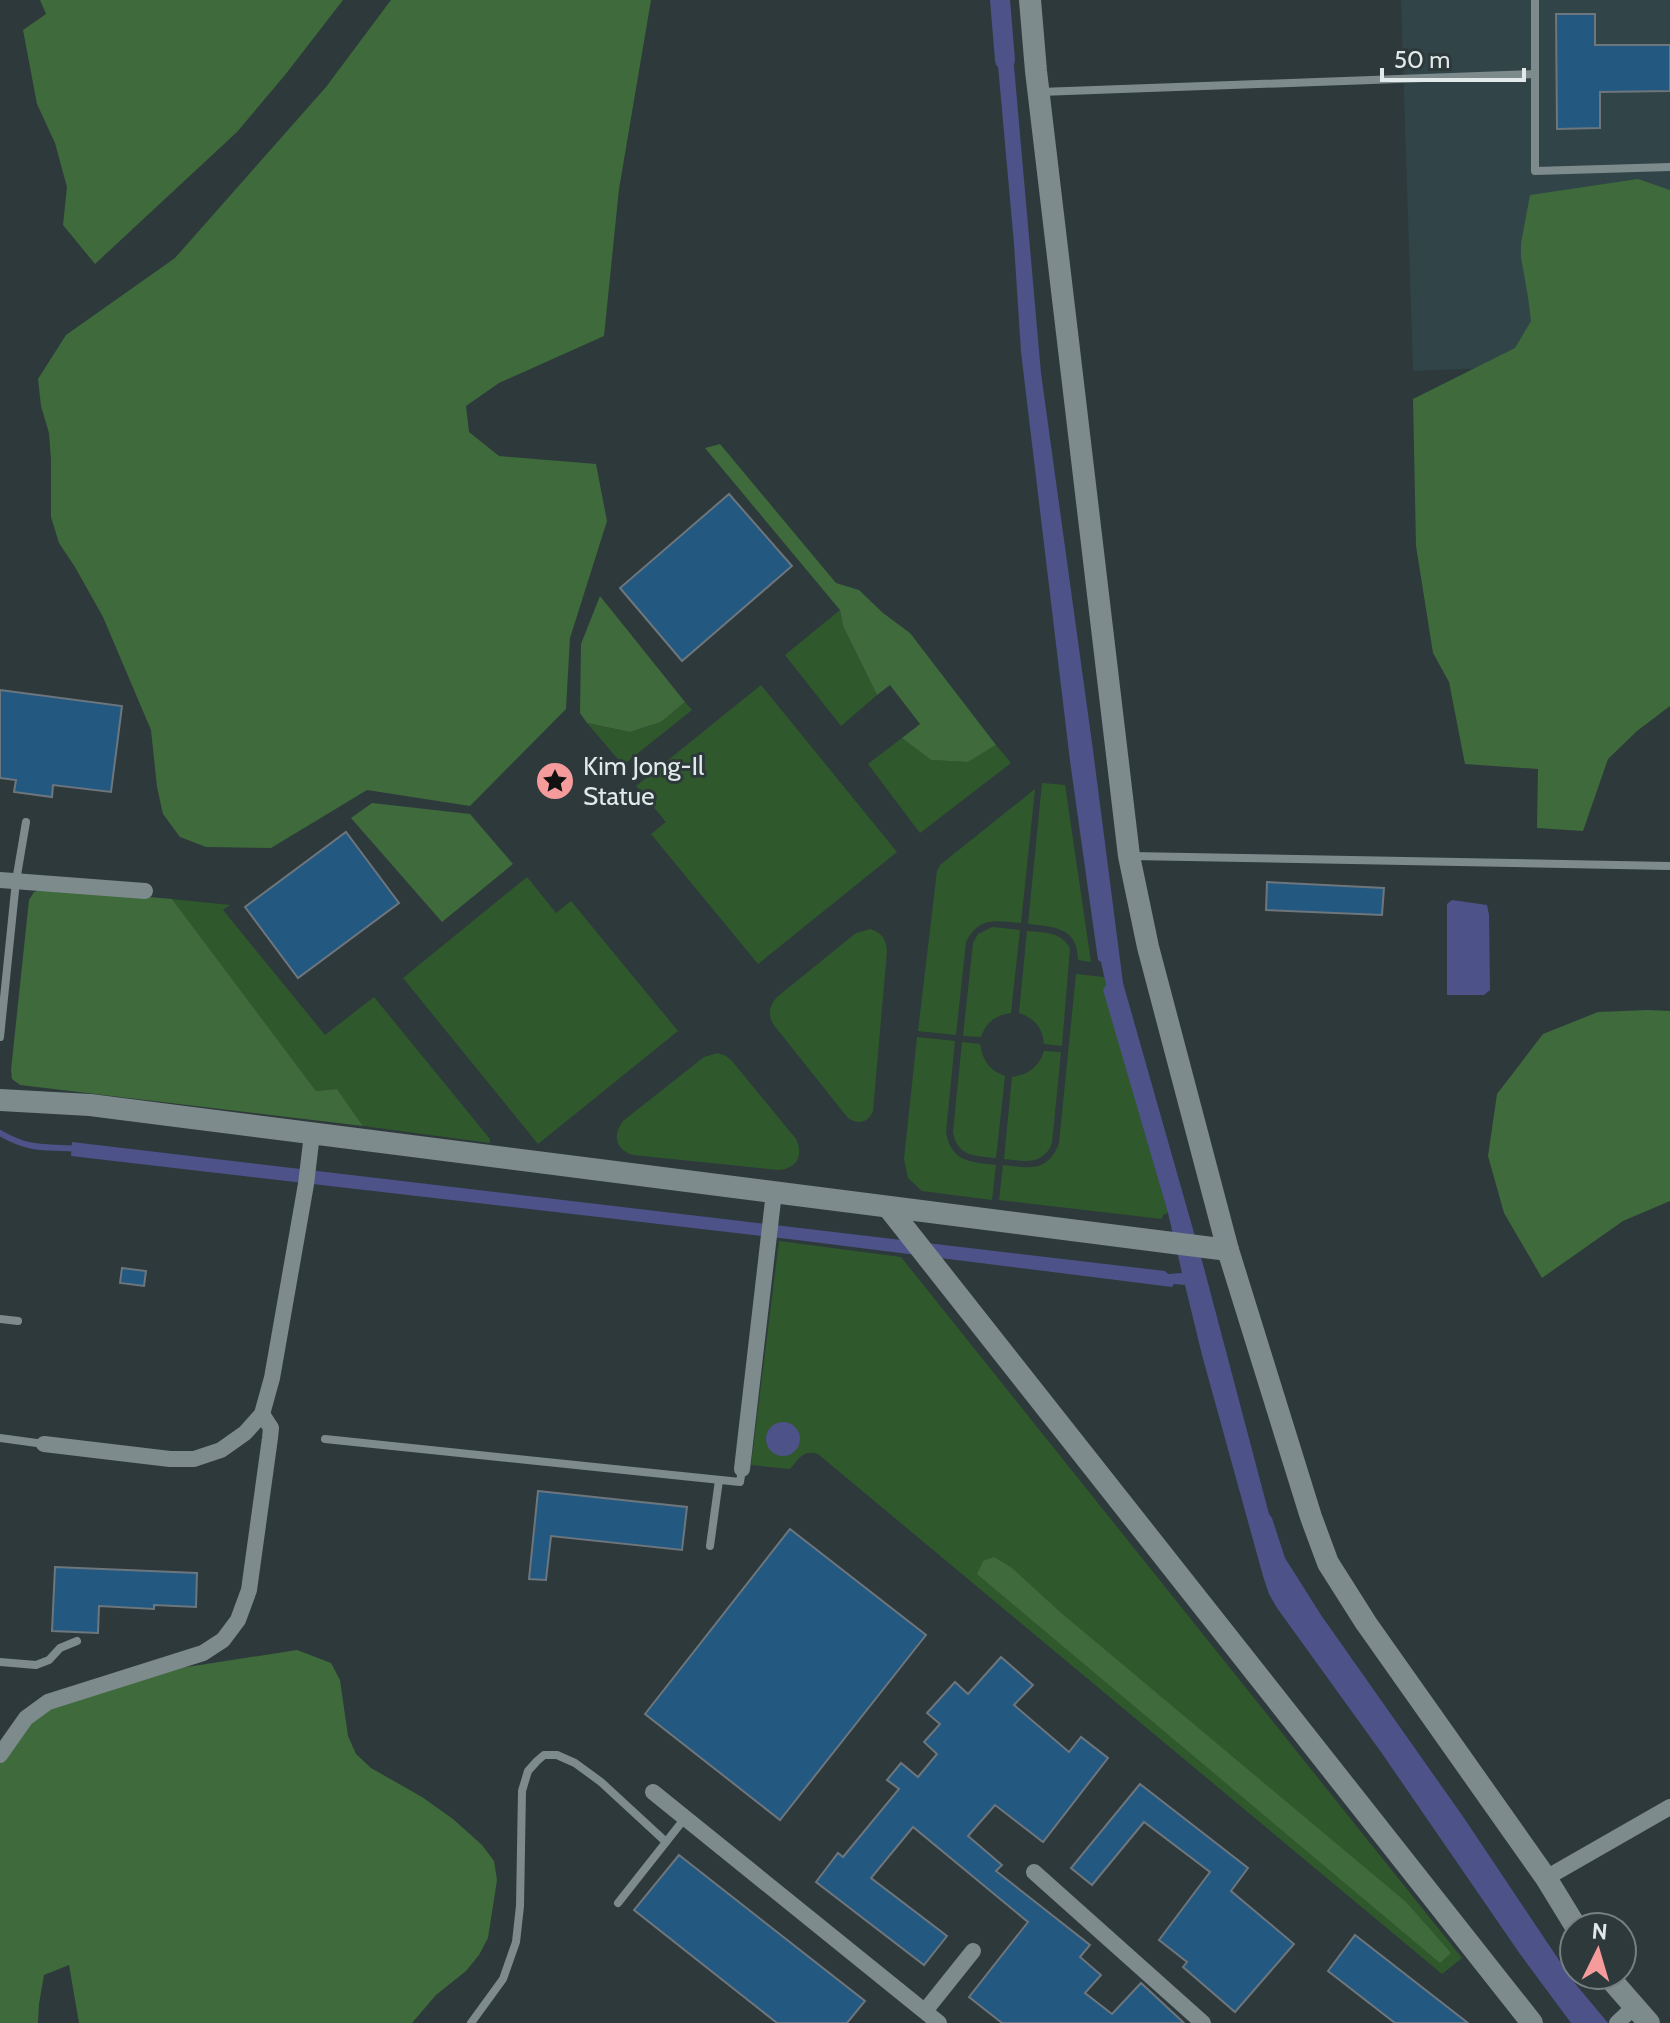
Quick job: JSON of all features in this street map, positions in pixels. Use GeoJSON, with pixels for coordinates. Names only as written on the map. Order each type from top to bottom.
{"type":"FeatureCollection","features":[{"type":"Feature","properties":{"kind":"street"},"geometry":{"type":"LineString","coordinates":[[1030,0],[1129,856],[1148,947],[1228,1250],[1328,1563],[1366,1623],[1566,1911]]}},
{"type":"Feature","properties":{"kind":"street"},"geometry":{"type":"LineString","coordinates":[[8,880],[145,891]]}},
{"type":"Feature","properties":{"kind":"street"},"geometry":{"type":"LineString","coordinates":[[0,1100],[90,1105],[1228,1250]]}},
{"type":"Feature","properties":{"kind":"street"},"geometry":{"type":"LineString","coordinates":[[44,1444],[194,1459],[221,1450],[245,1433],[262,1414],[272,1378],[312,1134]]}},
{"type":"Feature","properties":{"kind":"street"},"geometry":{"type":"LineString","coordinates":[[742,1469],[774,1192]]}},
{"type":"Feature","properties":{"kind":"street"},"geometry":{"type":"LineString","coordinates":[[888,1207],[1532,2023]]}},
{"type":"Feature","properties":{"kind":"street"},"geometry":{"type":"LineString","coordinates":[[0,1755],[26,1718],[48,1702],[203,1653],[223,1640],[238,1620],[249,1590],[271,1428],[262,1414]]}},
{"type":"Feature","properties":{"kind":"street"},"geometry":{"type":"LineString","coordinates":[[653,1792],[939,2023]]}},
{"type":"Feature","properties":{"kind":"street"},"geometry":{"type":"LineString","coordinates":[[1546,1878],[1670,1807]]}},
{"type":"Feature","properties":{"kind":"street"},"geometry":{"type":"LineString","coordinates":[[1034,1872],[1203,2023]]}},
{"type":"Feature","properties":{"kind":"street"},"geometry":{"type":"LineString","coordinates":[[925,2011],[973,1951]]}},
{"type":"Feature","properties":{"kind":"street"},"geometry":{"type":"LineString","coordinates":[[1615,1991],[1630,2019]]}},
{"type":"Feature","properties":{"kind":"lane"},"geometry":{"type":"LineString","coordinates":[[1535,0],[1535,171],[1670,167]]}},
{"type":"Feature","properties":{"kind":"lane"},"geometry":{"type":"LineString","coordinates":[[1039,92],[1535,74]]}},
{"type":"Feature","properties":{"kind":"lane"},"geometry":{"type":"LineString","coordinates":[[0,1037],[8,880],[26,822]]}},
{"type":"Feature","properties":{"kind":"lane"},"geometry":{"type":"LineString","coordinates":[[1129,856],[1670,866]]}},
{"type":"Feature","properties":{"kind":"lane"},"geometry":{"type":"LineString","coordinates":[[0,1319],[18,1321]]}},
{"type":"Feature","properties":{"kind":"lane"},"geometry":{"type":"LineString","coordinates":[[0,1438],[44,1444]]}},
{"type":"Feature","properties":{"kind":"lane"},"geometry":{"type":"LineString","coordinates":[[325,1439],[740,1482],[742,1469]]}},
{"type":"Feature","properties":{"kind":"lane"},"geometry":{"type":"LineString","coordinates":[[710,1546],[719,1480]]}},
{"type":"Feature","properties":{"kind":"lane"},"geometry":{"type":"LineString","coordinates":[[0,1662],[36,1665],[49,1660],[60,1648],[77,1641]]}},
{"type":"Feature","properties":{"kind":"lane"},"geometry":{"type":"LineString","coordinates":[[471,2023],[503,1979],[516,1942],[520,1906],[522,1791],[528,1771],[537,1761],[544,1755],[557,1755],[575,1763],[601,1782],[666,1842]]}},
{"type":"Feature","properties":{"kind":"lane"},"geometry":{"type":"LineString","coordinates":[[618,1903],[685,1818]]}},
{"type":"Feature","properties":{"kind":"shaded area"},"geometry":{"type":"Polygon","coordinates":[[[1401,0],[1670,0],[1670,360],[1413,371],[1401,0]]]}},
{"type":"Feature","properties":{"kind":"green space"},"geometry":{"type":"Polygon","coordinates":[[[40,0],[343,0],[237,132],[95,264],[63,225],[67,187],[55,143],[37,104],[23,30],[46,14],[40,0]]]}},
{"type":"Feature","properties":{"kind":"green space"},"geometry":{"type":"Polygon","coordinates":[[[391,0],[651,0],[619,189],[604,336],[499,383],[466,406],[469,432],[499,456],[596,464],[607,521],[570,638],[566,709],[470,806],[367,790],[271,848],[206,847],[180,837],[163,814],[151,730],[103,617],[59,543],[51,517],[49,433],[41,406],[38,379],[66,335],[175,258],[326,87],[391,0]]]}},
{"type":"Feature","properties":{"kind":"green space"},"geometry":{"type":"Polygon","coordinates":[[[1638,179],[1670,190],[1670,706],[1637,731],[1608,759],[1583,831],[1537,828],[1538,769],[1465,764],[1449,682],[1433,653],[1416,546],[1413,399],[1515,348],[1531,321],[1521,257],[1530,195],[1638,179]]]}},
{"type":"Feature","properties":{"kind":"green space"},"geometry":{"type":"Polygon","coordinates":[[[720,444],[836,583],[859,590],[910,633],[996,745],[968,762],[931,760],[902,738],[920,724],[890,685],[877,695],[843,626],[840,610],[705,448],[720,444]]]}},
{"type":"Feature","properties":{"kind":"green space"},"geometry":{"type":"Polygon","coordinates":[[[600,596],[685,702],[661,722],[630,732],[587,723],[580,713],[581,644],[600,596]]]}},
{"type":"Feature","properties":{"kind":"green space"},"geometry":{"type":"Polygon","coordinates":[[[840,610],[843,626],[877,695],[841,726],[785,655],[840,610]]]}},
{"type":"Feature","properties":{"kind":"green space"},"geometry":{"type":"Polygon","coordinates":[[[761,685],[897,852],[758,964],[651,834],[666,822],[636,786],[761,685]]]}},
{"type":"Feature","properties":{"kind":"green space"},"geometry":{"type":"Polygon","coordinates":[[[685,702],[692,710],[623,765],[587,723],[630,732],[661,722],[685,702]]]}},
{"type":"Feature","properties":{"kind":"green space"},"geometry":{"type":"Polygon","coordinates":[[[902,738],[931,760],[968,762],[996,745],[1011,763],[920,833],[868,764],[902,738]]]}},
{"type":"Feature","properties":{"kind":"green space"},"geometry":{"type":"Polygon","coordinates":[[[1042,783],[1065,785],[1091,962],[1078,960],[1074,941],[1063,931],[1028,924],[1042,783]]]}},
{"type":"Feature","properties":{"kind":"green space"},"geometry":{"type":"Polygon","coordinates":[[[1035,789],[1021,923],[996,921],[983,924],[966,942],[956,1035],[918,1031],[937,871],[940,865],[1035,789]]]}},
{"type":"Feature","properties":{"kind":"green space"},"geometry":{"type":"Polygon","coordinates":[[[372,803],[470,814],[513,864],[442,922],[351,818],[372,803]]]}},
{"type":"Feature","properties":{"kind":"green space"},"geometry":{"type":"Polygon","coordinates":[[[527,877],[556,913],[571,901],[678,1031],[538,1144],[403,978],[527,877]]]}},
{"type":"Feature","properties":{"kind":"green space"},"geometry":{"type":"Polygon","coordinates":[[[46,888],[172,899],[316,1091],[337,1089],[363,1126],[20,1085],[12,1079],[29,900],[34,892],[46,888]]]}},
{"type":"Feature","properties":{"kind":"green space"},"geometry":{"type":"Polygon","coordinates":[[[172,899],[230,905],[223,910],[325,1035],[374,997],[490,1139],[490,1143],[363,1126],[337,1089],[316,1091],[172,899]]]}},
{"type":"Feature","properties":{"kind":"green space"},"geometry":{"type":"Polygon","coordinates":[[[992,927],[1020,930],[1011,1013],[992,1020],[981,1037],[963,1036],[973,943],[978,934],[992,927]]]}},
{"type":"Feature","properties":{"kind":"green space"},"geometry":{"type":"Polygon","coordinates":[[[870,929],[883,937],[887,951],[873,1111],[866,1120],[859,1122],[848,1118],[773,1024],[770,1010],[777,997],[856,933],[870,929]]]}},
{"type":"Feature","properties":{"kind":"green space"},"geometry":{"type":"Polygon","coordinates":[[[1027,931],[1057,936],[1070,948],[1062,1046],[1044,1044],[1037,1024],[1019,1013],[1027,931]]]}},
{"type":"Feature","properties":{"kind":"green space"},"geometry":{"type":"Polygon","coordinates":[[[1076,974],[1104,977],[1104,990],[1168,1213],[1162,1219],[999,1200],[1003,1165],[1029,1167],[1043,1164],[1055,1153],[1059,1143],[1076,974]]]}},
{"type":"Feature","properties":{"kind":"green space"},"geometry":{"type":"Polygon","coordinates":[[[1670,1011],[1670,1201],[1623,1221],[1542,1278],[1504,1213],[1488,1156],[1497,1094],[1543,1034],[1598,1012],[1670,1011]]]}},
{"type":"Feature","properties":{"kind":"green space"},"geometry":{"type":"Polygon","coordinates":[[[917,1037],[955,1041],[946,1132],[952,1149],[963,1159],[996,1165],[992,1200],[922,1191],[908,1178],[904,1159],[917,1037]]]}},
{"type":"Feature","properties":{"kind":"green space"},"geometry":{"type":"Polygon","coordinates":[[[962,1042],[980,1044],[988,1064],[1005,1076],[996,1158],[968,1154],[955,1140],[953,1132],[962,1042]]]}},
{"type":"Feature","properties":{"kind":"green space"},"geometry":{"type":"Polygon","coordinates":[[[1044,1051],[1061,1052],[1052,1143],[1038,1159],[1004,1159],[1012,1077],[1032,1069],[1044,1051]]]}},
{"type":"Feature","properties":{"kind":"green space"},"geometry":{"type":"Polygon","coordinates":[[[718,1053],[732,1061],[796,1139],[799,1156],[794,1164],[778,1170],[633,1155],[619,1146],[617,1137],[623,1121],[704,1057],[718,1053]]]}},
{"type":"Feature","properties":{"kind":"green space"},"geometry":{"type":"Polygon","coordinates":[[[779,1241],[901,1257],[1462,1958],[1442,1974],[818,1454],[805,1454],[790,1469],[751,1465],[779,1241]]]}},
{"type":"Feature","properties":{"kind":"green space"},"geometry":{"type":"Polygon","coordinates":[[[994,1557],[1012,1568],[1060,1612],[1406,1902],[1451,1953],[1440,1963],[977,1574],[983,1561],[994,1557]]]}},
{"type":"Feature","properties":{"kind":"green space"},"geometry":{"type":"Polygon","coordinates":[[[297,1650],[331,1663],[340,1680],[348,1736],[356,1754],[371,1768],[453,1819],[482,1845],[494,1861],[497,1880],[488,1938],[479,1955],[466,1971],[436,1995],[412,2023],[79,2023],[69,1965],[44,1975],[38,2023],[0,2023],[0,1764],[4,1753],[38,1716],[59,1703],[174,1669],[297,1650]]]}},
{"type":"Feature","properties":{"kind":"water"},"geometry":{"type":"Polygon","coordinates":[[[995,32],[1011,32],[1041,373],[1123,983],[1204,1268],[1269,1514],[1285,1558],[1321,1615],[1464,1818],[1558,1959],[1558,1991],[1581,1991],[1608,2023],[1571,2023],[1277,1608],[1263,1576],[1185,1285],[1174,1284],[1172,1287],[71,1156],[72,1142],[1165,1271],[1168,1274],[1182,1273],[1168,1213],[1103,990],[1106,985],[1098,960],[1070,761],[1021,352],[995,32]]]}},
{"type":"Feature","properties":{"kind":"water"},"geometry":{"type":"Polygon","coordinates":[[[1452,900],[1487,905],[1490,990],[1484,995],[1447,995],[1447,904],[1452,900]]]}},
{"type":"Feature","properties":{"kind":"water"},"geometry":{"type":"Polygon","coordinates":[[[783,1422],[795,1427],[800,1439],[795,1451],[783,1456],[771,1451],[766,1439],[771,1427],[783,1422]]]}},
{"type":"Feature","properties":{"kind":"building"},"geometry":{"type":"Polygon","coordinates":[[[1556,14],[1595,14],[1595,45],[1670,45],[1670,91],[1600,92],[1600,128],[1557,129],[1556,14]]]}},
{"type":"Feature","properties":{"kind":"building"},"geometry":{"type":"Polygon","coordinates":[[[729,494],[792,566],[682,661],[620,588],[729,494]]]}},
{"type":"Feature","properties":{"kind":"building"},"geometry":{"type":"Polygon","coordinates":[[[0,690],[122,706],[111,792],[53,785],[52,797],[14,792],[16,780],[0,778],[0,690]]]}},
{"type":"Feature","properties":{"kind":"building"},"geometry":{"type":"Polygon","coordinates":[[[346,832],[399,903],[298,978],[245,907],[346,832]]]}},
{"type":"Feature","properties":{"kind":"building"},"geometry":{"type":"Polygon","coordinates":[[[1267,882],[1384,888],[1382,915],[1266,910],[1267,882]]]}},
{"type":"Feature","properties":{"kind":"building"},"geometry":{"type":"Polygon","coordinates":[[[122,1268],[146,1271],[144,1286],[120,1283],[122,1268]]]}},
{"type":"Feature","properties":{"kind":"building"},"geometry":{"type":"Polygon","coordinates":[[[538,1491],[687,1507],[682,1550],[551,1536],[546,1580],[529,1579],[538,1491]]]}},
{"type":"Feature","properties":{"kind":"building"},"geometry":{"type":"Polygon","coordinates":[[[790,1529],[926,1635],[780,1820],[645,1714],[790,1529]]]}},
{"type":"Feature","properties":{"kind":"building"},"geometry":{"type":"Polygon","coordinates":[[[55,1567],[197,1573],[196,1607],[154,1605],[154,1609],[99,1606],[98,1633],[52,1631],[55,1567]]]}},
{"type":"Feature","properties":{"kind":"building"},"geometry":{"type":"Polygon","coordinates":[[[1001,1657],[1033,1685],[1014,1705],[1069,1752],[1081,1737],[1108,1758],[1043,1842],[995,1805],[968,1836],[1002,1865],[996,1871],[1090,1945],[1080,1957],[1101,1975],[1085,1993],[1112,2014],[1141,1983],[1184,2023],[1002,2023],[969,1997],[1028,1922],[913,1827],[871,1878],[947,1936],[924,1965],[816,1882],[838,1853],[843,1857],[899,1789],[887,1780],[901,1763],[918,1777],[937,1754],[924,1742],[940,1724],[927,1713],[955,1682],[968,1694],[1001,1657]]]}},
{"type":"Feature","properties":{"kind":"building"},"geometry":{"type":"Polygon","coordinates":[[[1140,1784],[1248,1868],[1231,1891],[1294,1944],[1235,2012],[1183,1967],[1187,1962],[1159,1940],[1210,1872],[1144,1822],[1092,1885],[1071,1868],[1140,1784]]]}},
{"type":"Feature","properties":{"kind":"building"},"geometry":{"type":"Polygon","coordinates":[[[679,1855],[865,2001],[847,2023],[777,2023],[634,1910],[679,1855]]]}},
{"type":"Feature","properties":{"kind":"building"},"geometry":{"type":"Polygon","coordinates":[[[1355,1935],[1468,2023],[1395,2023],[1328,1971],[1355,1935]]]}},
{"type":"Feature","properties":{"kind":"waterway"},"geometry":{"type":"LineString","coordinates":[[1000,0],[1005,60]]}},
{"type":"Feature","properties":{"kind":"waterway"},"geometry":{"type":"LineString","coordinates":[[0,1133],[29,1145],[77,1149]]}},
{"type":"Feature","properties":{"kind":"place","name":"Kim Jong-Il Statue"},"geometry":{"type":"Point","coordinates":[555,781]}}]}
